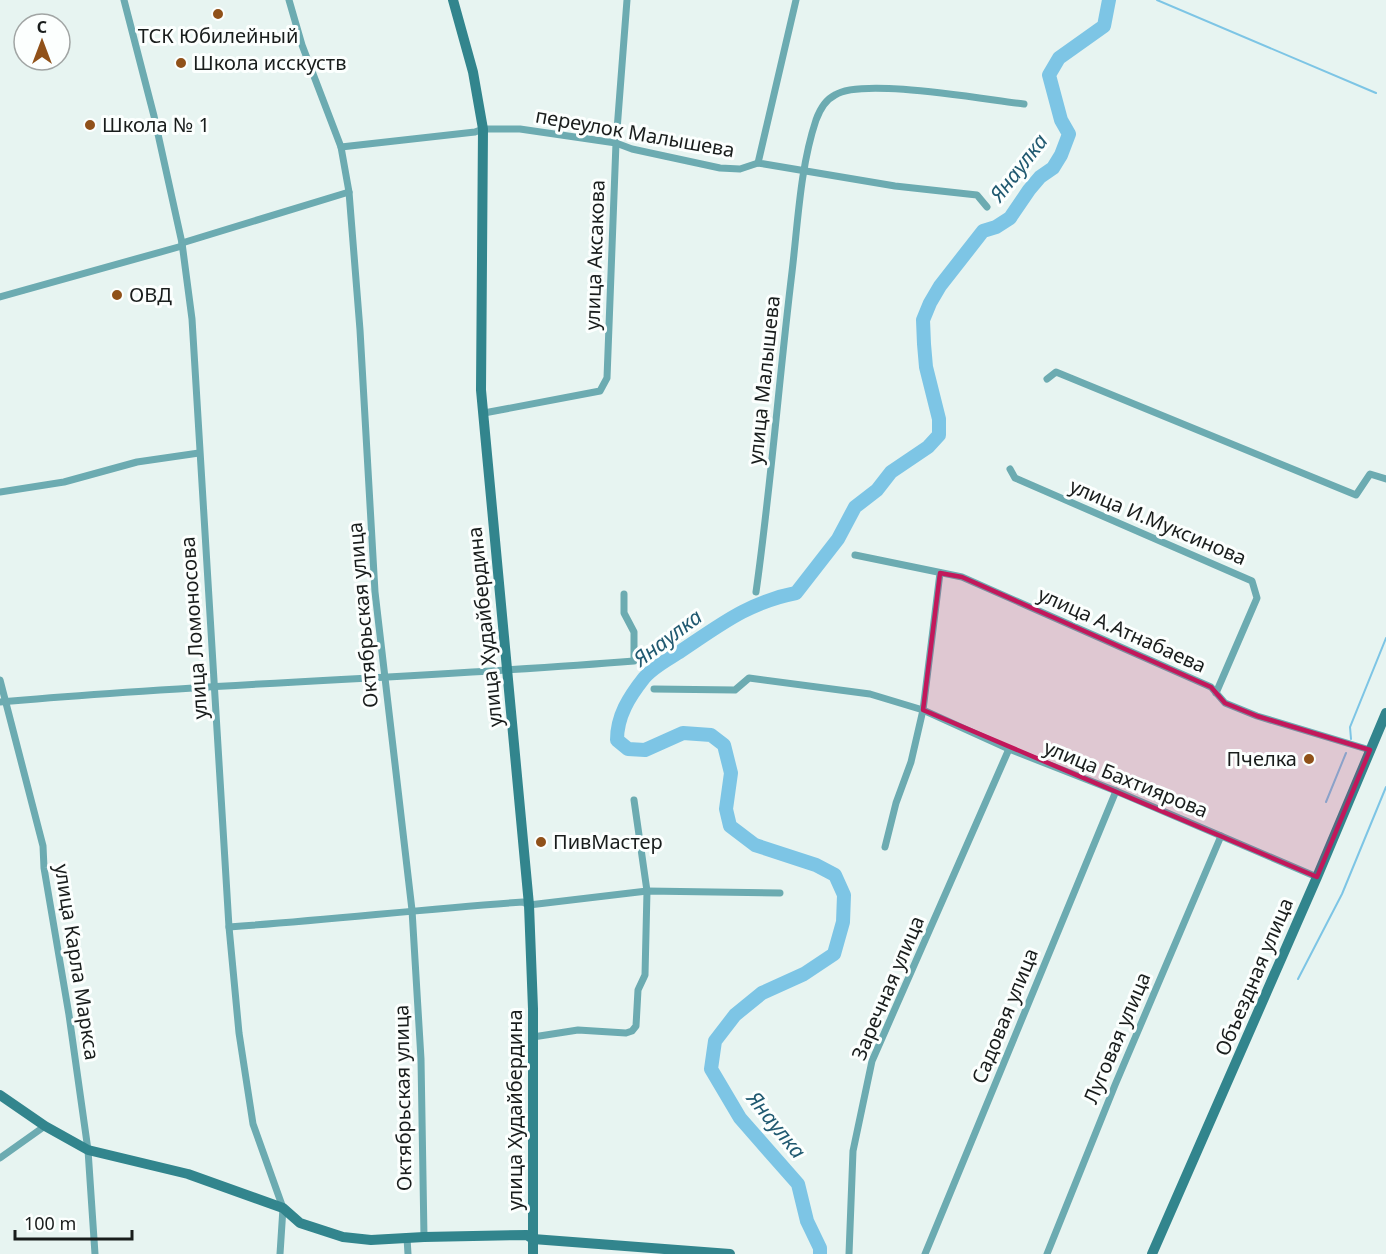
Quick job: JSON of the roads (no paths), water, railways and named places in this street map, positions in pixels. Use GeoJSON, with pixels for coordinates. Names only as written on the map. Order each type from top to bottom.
{"type":"FeatureCollection","features":[{"type":"Feature","properties":{"kind":"street","name":"улица Ломоносова"},"geometry":{"type":"LineString","coordinates":[[124,0],[154,116],[182,244],[192,319],[229,927],[239,1033],[253,1124],[284,1208],[280,1254]]}},
{"type":"Feature","properties":{"kind":"street","name":"Октябрьская улица"},"geometry":{"type":"LineString","coordinates":[[289,0],[302,45],[341,147],[349,192],[360,330],[375,591],[412,910],[421,1059],[424,1237]]}},
{"type":"Feature","properties":{"kind":"street","name":"улица Худайбердина"},"geometry":{"type":"LineString","coordinates":[[453,0],[472,72],[483,129],[482,390],[529,905],[533,1037],[533,1254]]}},
{"type":"Feature","properties":{"kind":"street","name":"улица Аксакова"},"geometry":{"type":"LineString","coordinates":[[484,413],[600,391],[608,378],[616,143],[627,0]]}},
{"type":"Feature","properties":{"kind":"street"},"geometry":{"type":"LineString","coordinates":[[758,163],[796,0]]}},
{"type":"Feature","properties":{"kind":"street","name":"улица Малышева"},"geometry":{"type":"LineString","coordinates":[[756,592],[768,508],[804,171],[816,120],[824,104],[836,93],[882,88],[1024,104]]}},
{"type":"Feature","properties":{"kind":"street","name":"переулок Малышева"},"geometry":{"type":"LineString","coordinates":[[341,147],[475,132],[483,129],[520,129],[616,143],[632,149],[720,168],[740,169],[758,163],[895,186],[977,195],[987,207]]}},
{"type":"Feature","properties":{"kind":"street"},"geometry":{"type":"LineString","coordinates":[[0,297],[349,192]]}},
{"type":"Feature","properties":{"kind":"street"},"geometry":{"type":"LineString","coordinates":[[1047,379],[1056,372],[1356,495],[1370,474],[1386,480]]}},
{"type":"Feature","properties":{"kind":"street"},"geometry":{"type":"LineString","coordinates":[[0,492],[64,482],[136,462],[199,453]]}},
{"type":"Feature","properties":{"kind":"street","name":"улица И.Муксинова"},"geometry":{"type":"LineString","coordinates":[[1010,469],[1015,478],[1252,581],[1257,598],[1216,693]]}},
{"type":"Feature","properties":{"kind":"street","name":"улица А.Атнабаева"},"geometry":{"type":"LineString","coordinates":[[855,555],[962,577],[1211,687],[1225,703],[1257,716],[1370,750]]}},
{"type":"Feature","properties":{"kind":"street"},"geometry":{"type":"LineString","coordinates":[[885,847],[896,803],[911,762],[923,710],[940,573]]}},
{"type":"Feature","properties":{"kind":"street"},"geometry":{"type":"LineString","coordinates":[[3,702],[215,687],[508,671],[634,661],[634,632],[624,613],[624,594]]}},
{"type":"Feature","properties":{"kind":"street","name":"улица Бахтиярова"},"geometry":{"type":"LineString","coordinates":[[654,689],[735,690],[749,678],[870,694],[923,710],[1009,749],[1116,791],[1317,877]]}},
{"type":"Feature","properties":{"kind":"street","name":"улица Карла Маркса"},"geometry":{"type":"LineString","coordinates":[[0,680],[3,702],[43,846],[88,1150],[95,1254]]}},
{"type":"Feature","properties":{"kind":"street","name":"Объездная улица"},"geometry":{"type":"LineString","coordinates":[[1152,1254],[1386,713]]}},
{"type":"Feature","properties":{"kind":"street","name":"Заречная улица"},"geometry":{"type":"LineString","coordinates":[[849,1254],[853,1151],[872,1061],[1009,749]]}},
{"type":"Feature","properties":{"kind":"street","name":"Садовая улица"},"geometry":{"type":"LineString","coordinates":[[925,1254],[1116,791]]}},
{"type":"Feature","properties":{"kind":"street"},"geometry":{"type":"LineString","coordinates":[[533,1037],[578,1030],[626,1033],[632,1031],[636,1026],[638,990],[645,975],[647,891],[634,800]]}},
{"type":"Feature","properties":{"kind":"street","name":"Луговая улица"},"geometry":{"type":"LineString","coordinates":[[1047,1254],[1115,1085],[1221,836]]}},
{"type":"Feature","properties":{"kind":"street"},"geometry":{"type":"LineString","coordinates":[[229,927],[315,921],[412,910],[523,902],[529,905],[647,891],[780,893]]}},
{"type":"Feature","properties":{"kind":"street"},"geometry":{"type":"LineString","coordinates":[[0,1095],[45,1126],[88,1150],[188,1174],[284,1208],[300,1223],[343,1237],[371,1240],[527,1235],[533,1239],[730,1254]]}},
{"type":"Feature","properties":{"kind":"street"},"geometry":{"type":"LineString","coordinates":[[0,1158],[45,1126]]}},
{"type":"Feature","properties":{"kind":"street"},"geometry":{"type":"LineString","coordinates":[[407,1238],[408,1254]]}},
{"type":"Feature","properties":{"kind":"waterway","name":"Янаулка"},"geometry":{"type":"LineString","coordinates":[[820,1254],[820,1248],[807,1221],[798,1184],[740,1118],[711,1069],[715,1041],[735,1015],[762,993],[804,974],[834,954],[843,922],[844,895],[835,875],[816,865],[755,845],[730,826],[726,809],[731,773],[724,745],[711,735],[683,733],[645,750],[628,749],[617,740],[619,723],[633,692],[656,667],[749,608],[796,593],[838,539],[855,507],[877,490],[891,472],[928,447],[939,435],[939,419],[926,367],[923,320],[940,286],[983,231],[996,227],[1010,218],[1029,190],[1040,177],[1053,168],[1061,155],[1069,134],[1061,120],[1049,75],[1059,58],[1104,26],[1109,0]]}},
{"type":"Feature","properties":{"kind":"waterway"},"geometry":{"type":"LineString","coordinates":[[1157,0],[1376,93]]}},
{"type":"Feature","properties":{"kind":"waterway"},"geometry":{"type":"LineString","coordinates":[[1351,739],[1350,727],[1386,638]]}},
{"type":"Feature","properties":{"kind":"waterway"},"geometry":{"type":"LineString","coordinates":[[1326,802],[1346,753]]}},
{"type":"Feature","properties":{"kind":"waterway"},"geometry":{"type":"LineString","coordinates":[[1298,979],[1342,894],[1386,787]]}},
{"type":"Feature","properties":{"kind":"place","name":"ТСК Юбилейный"},"geometry":{"type":"Point","coordinates":[218,14]}},
{"type":"Feature","properties":{"kind":"place","name":"Школа исскуств"},"geometry":{"type":"Point","coordinates":[181,63]}},
{"type":"Feature","properties":{"kind":"place","name":"Школа № 1"},"geometry":{"type":"Point","coordinates":[90,125]}},
{"type":"Feature","properties":{"kind":"place","name":"ОВД"},"geometry":{"type":"Point","coordinates":[117,295]}},
{"type":"Feature","properties":{"kind":"place","name":"Пчелка"},"geometry":{"type":"Point","coordinates":[1309,759]}},
{"type":"Feature","properties":{"kind":"place","name":"ПивМастер"},"geometry":{"type":"Point","coordinates":[541,842]}}]}
